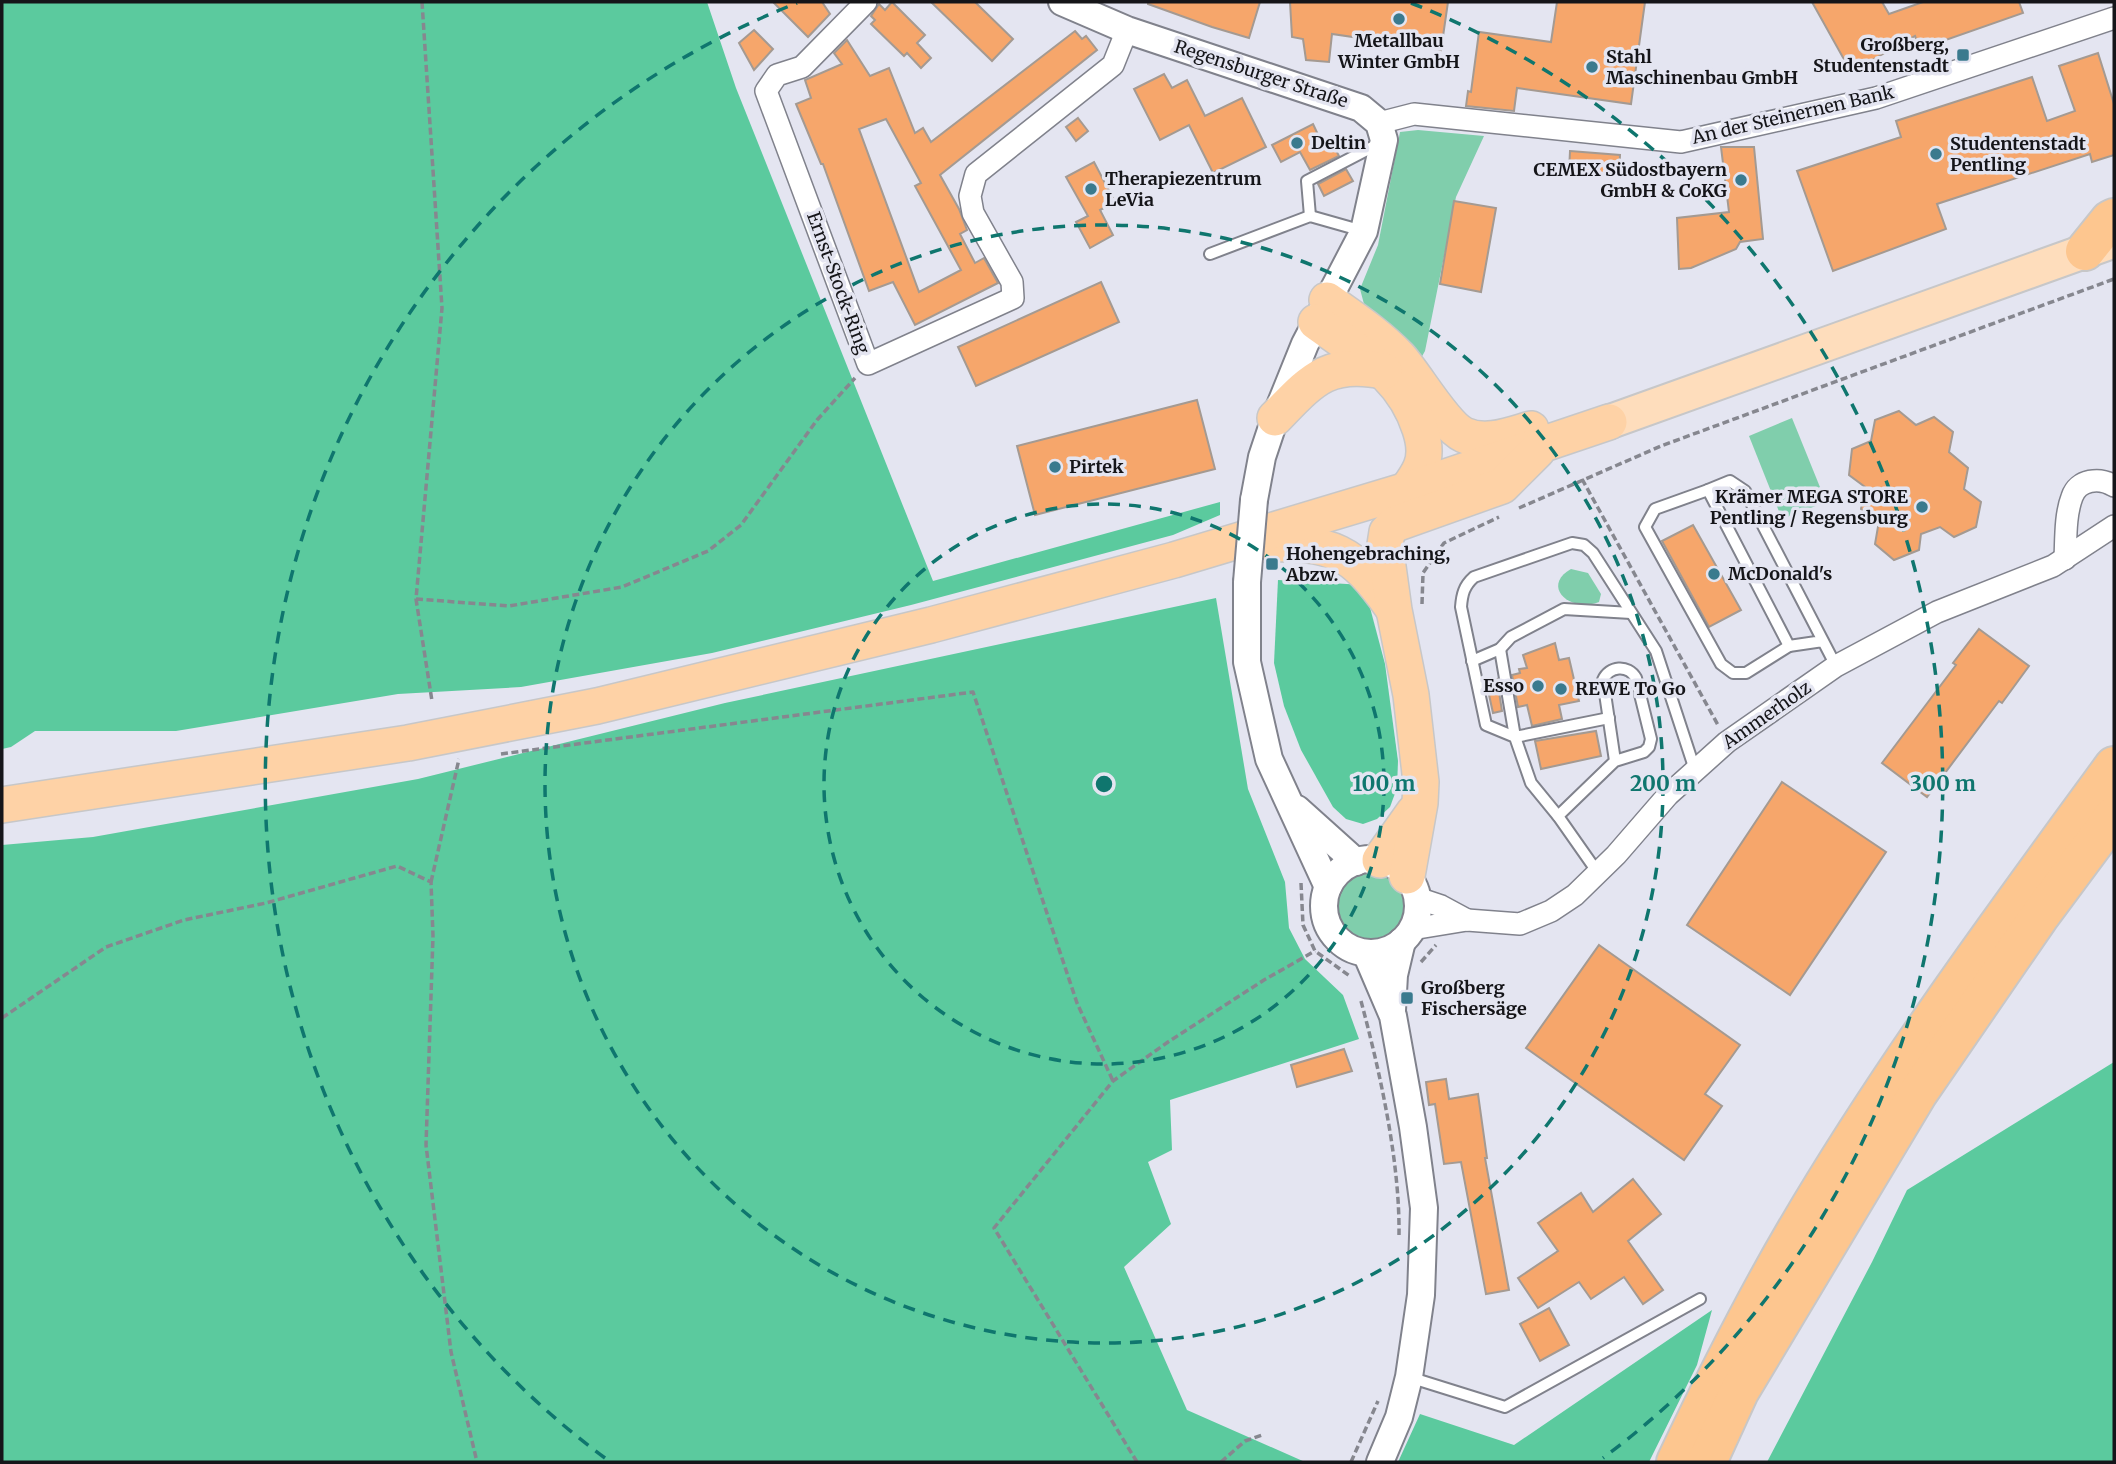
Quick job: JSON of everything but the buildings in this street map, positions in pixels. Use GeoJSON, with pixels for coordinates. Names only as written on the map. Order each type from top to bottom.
{"type":"FeatureCollection","features":[{"type":"Feature","properties":{"kind":"highway"},"geometry":{"type":"LineString","coordinates":[[2099,246],[2110,220],[2114,218]]}},
{"type":"Feature","properties":{"kind":"highway"},"geometry":{"type":"LineString","coordinates":[[1321,311],[1401,389],[1414,411],[1423,438],[1424,456],[1421,467],[1407,490]]}},
{"type":"Feature","properties":{"kind":"highway"},"geometry":{"type":"LineString","coordinates":[[1321,311],[1379,337],[1401,359],[1447,419],[1463,435],[1496,440],[1575,415],[1609,422]]}},
{"type":"Feature","properties":{"kind":"highway"},"geometry":{"type":"LineString","coordinates":[[1275,418],[1311,382],[1329,372],[1348,367],[1384,371]]}},
{"type":"Feature","properties":{"kind":"highway"},"geometry":{"type":"LineString","coordinates":[[2,805],[408,743],[597,706],[931,625],[1228,545],[1407,490],[1609,422]]}},
{"type":"Feature","properties":{"kind":"highway"},"geometry":{"type":"LineString","coordinates":[[1390,874],[1420,803],[1420,782],[1411,695],[1408,607],[1385,545],[1387,532],[1395,524],[1502,486],[1545,443]]}},
{"type":"Feature","properties":{"kind":"highway"},"geometry":{"type":"LineString","coordinates":[[1228,545],[1285,543],[1324,546],[1350,559],[1408,607]]}},
{"type":"Feature","properties":{"kind":"highway"},"geometry":{"type":"LineString","coordinates":[[1676,1462],[1716,1377],[1796,1231],[1888,1086],[1978,953],[2114,766]]}},
{"type":"Feature","properties":{"kind":"highway"},"geometry":{"type":"LineString","coordinates":[[1707,1462],[1740,1392],[1918,1093],[2039,917],[2114,816]]}},
{"type":"Feature","properties":{"kind":"main road"},"geometry":{"type":"LineString","coordinates":[[1609,422],[2099,246]]}},
{"type":"Feature","properties":{"kind":"street","name":"Ernst-Stock-Ring"},"geometry":{"type":"LineString","coordinates":[[866,2],[802,67],[777,75],[766,91],[868,363],[1013,298],[1012,282],[973,213],[970,196],[975,174],[1113,65],[1127,30]]}},
{"type":"Feature","properties":{"kind":"street","name":"Regensburger Straße"},"geometry":{"type":"LineString","coordinates":[[1062,2],[1127,30],[1361,108],[1381,132]]}},
{"type":"Feature","properties":{"kind":"street","name":"An der Steinernen Bank"},"geometry":{"type":"LineString","coordinates":[[1381,132],[1414,114],[1681,142],[1876,98],[2114,18]]}},
{"type":"Feature","properties":{"kind":"street"},"geometry":{"type":"LineString","coordinates":[[1328,887],[1269,760],[1247,662],[1247,582],[1254,500],[1262,457],[1275,418],[1321,311],[1364,231],[1381,132]]}},
{"type":"Feature","properties":{"kind":"street"},"geometry":{"type":"LineString","coordinates":[[2065,559],[2072,496],[2080,486],[2090,481],[2101,480],[2114,486]]}},
{"type":"Feature","properties":{"kind":"street","name":"Ammerholz"},"geometry":{"type":"LineString","coordinates":[[1407,935],[1467,920],[1520,924],[1551,911],[1575,895],[1598,873],[1668,794],[1727,742],[1836,666],[1937,612],[2053,566],[2114,526]]}},
{"type":"Feature","properties":{"kind":"street"},"geometry":{"type":"LineString","coordinates":[[1289,802],[1390,874],[1418,914],[1407,935],[1375,977]]}},
{"type":"Feature","properties":{"kind":"street"},"geometry":{"type":"LineString","coordinates":[[1390,874],[1335,876],[1324,901],[1325,915],[1330,929],[1346,945],[1366,953],[1379,953],[1407,935]]}},
{"type":"Feature","properties":{"kind":"street","name":"Ammerholz"},"geometry":{"type":"LineString","coordinates":[[1390,874],[1467,920]]}},
{"type":"Feature","properties":{"kind":"street"},"geometry":{"type":"LineString","coordinates":[[1366,953],[1392,1012],[1413,1127],[1424,1208],[1421,1295],[1409,1377],[1399,1417],[1380,1462]]}},
{"type":"Feature","properties":{"kind":"lane"},"geometry":{"type":"LineString","coordinates":[[1310,216],[1307,181],[1381,132]]}},
{"type":"Feature","properties":{"kind":"lane"},"geometry":{"type":"LineString","coordinates":[[1210,254],[1310,216],[1364,231]]}},
{"type":"Feature","properties":{"kind":"lane"},"geometry":{"type":"LineString","coordinates":[[1823,641],[1788,646],[1746,673],[1733,673],[1721,664],[1645,527],[1655,509],[1730,481],[1745,491],[1823,641],[1836,666]]}},
{"type":"Feature","properties":{"kind":"lane"},"geometry":{"type":"LineString","coordinates":[[1708,490],[1788,646]]}},
{"type":"Feature","properties":{"kind":"lane"},"geometry":{"type":"LineString","coordinates":[[1609,718],[1514,737],[1486,725],[1461,607],[1464,589],[1474,577],[1572,543],[1584,545],[1593,553],[1656,652],[1695,770]]}},
{"type":"Feature","properties":{"kind":"lane"},"geometry":{"type":"LineString","coordinates":[[1472,661],[1500,649],[1511,637],[1564,609],[1630,613]]}},
{"type":"Feature","properties":{"kind":"lane"},"geometry":{"type":"LineString","coordinates":[[1500,649],[1514,737],[1531,783],[1598,873]]}},
{"type":"Feature","properties":{"kind":"lane"},"geometry":{"type":"LineString","coordinates":[[1558,816],[1615,761],[1644,752],[1649,747],[1650,739],[1633,671],[1612,669],[1606,673],[1603,680],[1615,761]]}},
{"type":"Feature","properties":{"kind":"lane"},"geometry":{"type":"LineString","coordinates":[[1409,1377],[1505,1408],[1700,1299]]}},
{"type":"Feature","properties":{"kind":"path"},"geometry":{"type":"LineString","coordinates":[[422,2],[442,308],[416,599],[432,701]]}},
{"type":"Feature","properties":{"kind":"path"},"geometry":{"type":"LineString","coordinates":[[1519,508],[1661,446],[2114,279]]}},
{"type":"Feature","properties":{"kind":"path"},"geometry":{"type":"LineString","coordinates":[[416,599],[509,606],[609,590],[708,551],[741,525],[817,420],[868,363]]}},
{"type":"Feature","properties":{"kind":"path"},"geometry":{"type":"LineString","coordinates":[[1582,479],[1727,742]]}},
{"type":"Feature","properties":{"kind":"path"},"geometry":{"type":"LineString","coordinates":[[1408,607],[1423,573],[1444,542],[1507,513]]}},
{"type":"Feature","properties":{"kind":"path"},"geometry":{"type":"LineString","coordinates":[[498,754],[973,692],[1077,1003],[1113,1081]]}},
{"type":"Feature","properties":{"kind":"path"},"geometry":{"type":"LineString","coordinates":[[471,758],[457,760],[431,881],[433,936],[426,1145],[451,1352],[477,1462]]}},
{"type":"Feature","properties":{"kind":"path"},"geometry":{"type":"LineString","coordinates":[[2,1018],[106,947],[184,919],[265,903],[397,866],[431,881]]}},
{"type":"Feature","properties":{"kind":"path"},"geometry":{"type":"LineString","coordinates":[[1137,1462],[994,1228],[1113,1081],[1253,986],[1315,951],[1375,977],[1404,973],[1426,959],[1436,948],[1440,926]]}},
{"type":"Feature","properties":{"kind":"path"},"geometry":{"type":"LineString","coordinates":[[1375,977],[1375,1060],[1390,1136],[1399,1209],[1399,1247]]}},
{"type":"Feature","properties":{"kind":"path"},"geometry":{"type":"LineString","coordinates":[[1351,1462],[1379,1399]]}},
{"type":"Feature","properties":{"kind":"path"},"geometry":{"type":"LineString","coordinates":[[1221,1462],[1245,1441],[1262,1435]]}},
{"type":"Feature","properties":{"kind":"green space"},"geometry":{"type":"Polygon","coordinates":[[[2,2],[707,2],[736,88],[933,581],[1220,502],[1220,515],[1173,535],[911,605],[712,653],[521,687],[398,694],[176,731],[35,731],[11,747],[2,749],[2,2]]]}},
{"type":"Feature","properties":{"kind":"green space"},"geometry":{"type":"Polygon","coordinates":[[[1418,130],[1484,136],[1456,197],[1425,351],[1420,360],[1376,319],[1364,304],[1360,289],[1378,245],[1400,132],[1418,130]]]}},
{"type":"Feature","properties":{"kind":"green space"},"geometry":{"type":"Polygon","coordinates":[[[1792,418],[1826,502],[1782,519],[1749,436],[1792,418]]]}},
{"type":"Feature","properties":{"kind":"green space"},"geometry":{"type":"Polygon","coordinates":[[[1571,569],[1588,573],[1601,594],[1599,602],[1578,604],[1562,596],[1559,583],[1562,576],[1571,569]]]}},
{"type":"Feature","properties":{"kind":"green space"},"geometry":{"type":"Polygon","coordinates":[[[1278,580],[1364,585],[1385,664],[1398,761],[1397,788],[1390,807],[1377,819],[1363,824],[1346,819],[1333,807],[1301,750],[1284,706],[1274,663],[1278,580]]]}},
{"type":"Feature","properties":{"kind":"green space"},"geometry":{"type":"Polygon","coordinates":[[[1216,598],[1248,789],[1285,882],[1289,928],[1305,959],[1343,995],[1359,1039],[1170,1100],[1172,1150],[1148,1162],[1171,1224],[1124,1267],[1187,1410],[1305,1462],[2,1462],[2,845],[93,837],[418,779],[725,703],[1216,598]]]}},
{"type":"Feature","properties":{"kind":"green space"},"geometry":{"type":"Polygon","coordinates":[[[1365,870],[1379,870],[1398,880],[1408,899],[1408,913],[1398,932],[1379,942],[1365,942],[1346,932],[1336,913],[1336,899],[1346,880],[1365,870]]]}},
{"type":"Feature","properties":{"kind":"green space"},"geometry":{"type":"Polygon","coordinates":[[[2114,1062],[2114,1462],[1767,1462],[1907,1190],[2114,1062]]]}},
{"type":"Feature","properties":{"kind":"green space"},"geometry":{"type":"Polygon","coordinates":[[[1712,1310],[1697,1365],[1649,1462],[1398,1462],[1420,1414],[1514,1445],[1712,1310]]]}},
{"type":"Feature","properties":{"kind":"place","name":"Metallbau Winter GmbH"},"geometry":{"type":"Point","coordinates":[1399,19]}},
{"type":"Feature","properties":{"kind":"place","name":"Großberg, Studentenstadt"},"geometry":{"type":"Point","coordinates":[1963,55]}},
{"type":"Feature","properties":{"kind":"place","name":"Stahl Maschinenbau GmbH"},"geometry":{"type":"Point","coordinates":[1592,67]}},
{"type":"Feature","properties":{"kind":"place","name":"Deltin"},"geometry":{"type":"Point","coordinates":[1297,143]}},
{"type":"Feature","properties":{"kind":"place","name":"Studentenstadt Pentling"},"geometry":{"type":"Point","coordinates":[1936,154]}},
{"type":"Feature","properties":{"kind":"place","name":"CEMEX Südostbayern GmbH & CoKG"},"geometry":{"type":"Point","coordinates":[1741,180]}},
{"type":"Feature","properties":{"kind":"place","name":"Therapiezentrum LeVia"},"geometry":{"type":"Point","coordinates":[1091,189]}},
{"type":"Feature","properties":{"kind":"place","name":"Pirtek"},"geometry":{"type":"Point","coordinates":[1055,467]}},
{"type":"Feature","properties":{"kind":"place","name":"Krämer MEGA STORE Pentling / Regensburg"},"geometry":{"type":"Point","coordinates":[1922,507]}},
{"type":"Feature","properties":{"kind":"place","name":"Hohengebraching, Abzw."},"geometry":{"type":"Point","coordinates":[1272,564]}},
{"type":"Feature","properties":{"kind":"place","name":"McDonald's"},"geometry":{"type":"Point","coordinates":[1714,574]}},
{"type":"Feature","properties":{"kind":"place","name":"Esso"},"geometry":{"type":"Point","coordinates":[1538,686]}},
{"type":"Feature","properties":{"kind":"place","name":"REWE To Go"},"geometry":{"type":"Point","coordinates":[1561,689]}},
{"type":"Feature","properties":{"kind":"place","name":"Großberg Fischersäge"},"geometry":{"type":"Point","coordinates":[1407,998]}}]}
